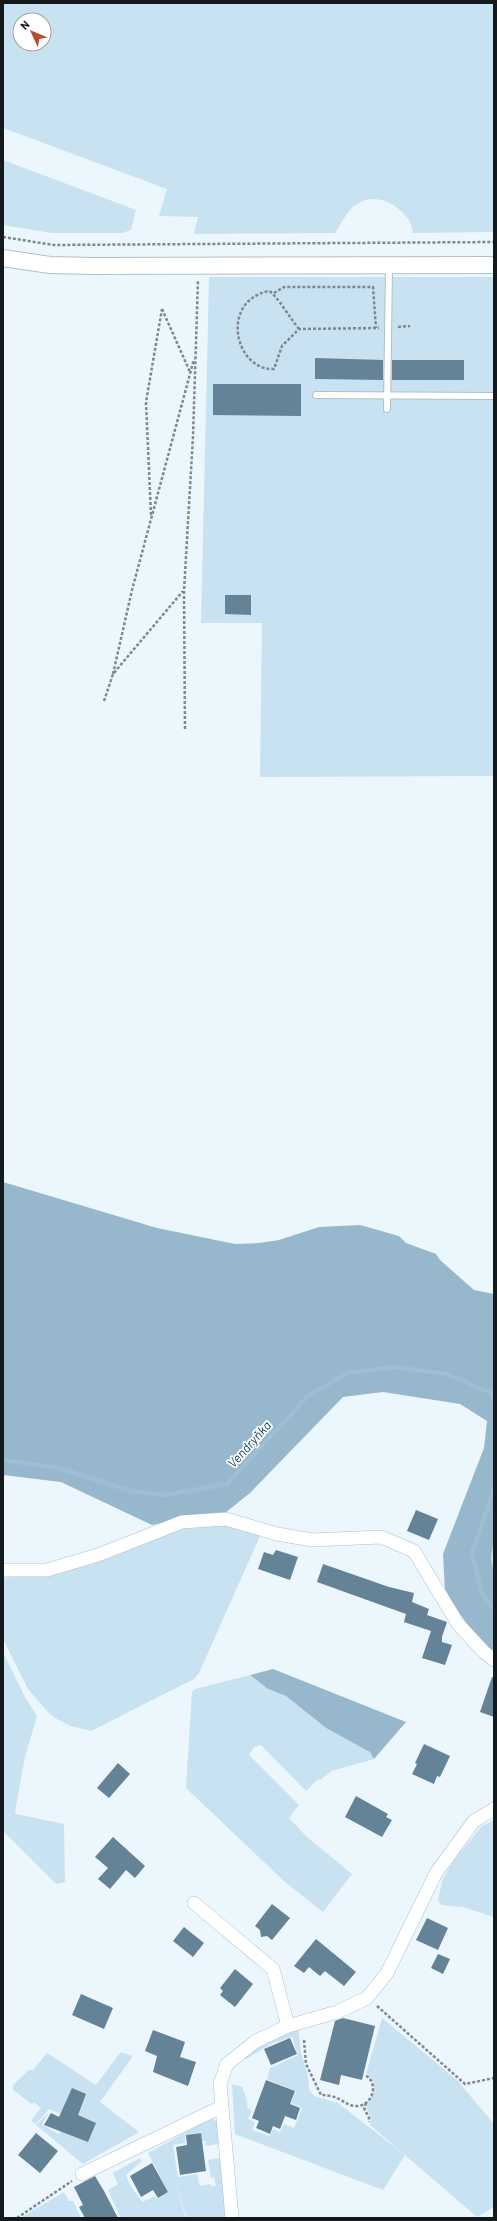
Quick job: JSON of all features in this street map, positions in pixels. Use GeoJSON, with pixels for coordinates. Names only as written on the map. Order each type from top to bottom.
{"type":"FeatureCollection","features":[{"type":"Feature","properties":{"kind":"street"},"geometry":{"type":"LineString","coordinates":[[3,258],[57,265],[198,265],[263,267],[494,265]]}},
{"type":"Feature","properties":{"kind":"street"},"geometry":{"type":"LineString","coordinates":[[3,1570],[47,1570],[98,1555],[182,1522],[226,1519],[277,1534],[312,1540],[381,1537],[414,1551],[458,1624],[484,1652],[494,1660]]}},
{"type":"Feature","properties":{"kind":"street"},"geometry":{"type":"LineString","coordinates":[[232,2218],[220,2084],[227,2064],[256,2041],[288,2026],[337,2012],[367,1998],[387,1973],[436,1873],[474,1821],[494,1809]]}},
{"type":"Feature","properties":{"kind":"street"},"geometry":{"type":"LineString","coordinates":[[194,1903],[273,1969],[288,2026]]}},
{"type":"Feature","properties":{"kind":"street"},"geometry":{"type":"LineString","coordinates":[[82,2174],[221,2107]]}},
{"type":"Feature","properties":{"kind":"lane"},"geometry":{"type":"LineString","coordinates":[[387,409],[389,265]]}},
{"type":"Feature","properties":{"kind":"lane"},"geometry":{"type":"LineString","coordinates":[[316,395],[494,396]]}},
{"type":"Feature","properties":{"kind":"path"},"geometry":{"type":"LineString","coordinates":[[3,237],[54,245],[494,242]]}},
{"type":"Feature","properties":{"kind":"path"},"geometry":{"type":"LineString","coordinates":[[185,729],[184,591],[193,436],[198,265]]}},
{"type":"Feature","properties":{"kind":"path"},"geometry":{"type":"LineString","coordinates":[[274,293],[284,287],[373,287],[376,328]]}},
{"type":"Feature","properties":{"kind":"path"},"geometry":{"type":"LineString","coordinates":[[298,329],[274,293],[269,291],[257,295],[241,312],[237,327],[240,344],[245,353],[260,365],[268,369],[274,369],[282,346],[298,329],[388,328],[410,326]]}},
{"type":"Feature","properties":{"kind":"path"},"geometry":{"type":"LineString","coordinates":[[151,518],[146,402],[162,309],[190,372]]}},
{"type":"Feature","properties":{"kind":"path"},"geometry":{"type":"LineString","coordinates":[[104,701],[113,674],[151,518],[195,353]]}},
{"type":"Feature","properties":{"kind":"path"},"geometry":{"type":"LineString","coordinates":[[113,674],[184,591]]}},
{"type":"Feature","properties":{"kind":"path"},"geometry":{"type":"LineString","coordinates":[[367,1998],[465,2084],[494,2078]]}},
{"type":"Feature","properties":{"kind":"path"},"geometry":{"type":"LineString","coordinates":[[304,2040],[306,2064],[321,2095],[337,2097],[350,2106],[363,2106],[371,2096],[373,2088],[371,2081],[365,2075]]}},
{"type":"Feature","properties":{"kind":"path"},"geometry":{"type":"LineString","coordinates":[[363,2106],[369,2118],[369,2122]]}},
{"type":"Feature","properties":{"kind":"path"},"geometry":{"type":"LineString","coordinates":[[17,2218],[82,2174]]}},
{"type":"Feature","properties":{"kind":"shaded area"},"geometry":{"type":"Polygon","coordinates":[[[3,3],[494,3],[494,232],[413,233],[409,220],[398,208],[385,201],[371,199],[353,207],[347,213],[335,233],[194,234],[198,217],[159,216],[167,189],[3,128],[3,3]]]}},
{"type":"Feature","properties":{"kind":"shaded area"},"geometry":{"type":"Polygon","coordinates":[[[3,160],[136,210],[131,230],[122,233],[52,233],[3,225],[3,160]]]}},
{"type":"Feature","properties":{"kind":"shaded area"},"geometry":{"type":"Polygon","coordinates":[[[209,277],[494,277],[494,776],[260,777],[262,623],[201,623],[209,277]]]}},
{"type":"Feature","properties":{"kind":"shaded area"},"geometry":{"type":"Polygon","coordinates":[[[3,1182],[157,1228],[235,1244],[279,1240],[319,1227],[360,1225],[399,1236],[406,1243],[436,1254],[440,1260],[474,1290],[494,1294],[494,1538],[491,1558],[494,1575],[494,1653],[476,1637],[445,1592],[443,1554],[484,1448],[487,1421],[460,1404],[383,1392],[343,1397],[250,1493],[225,1513],[194,1516],[152,1525],[61,1482],[3,1475],[3,1182]]]}},
{"type":"Feature","properties":{"kind":"shaded area"},"geometry":{"type":"Polygon","coordinates":[[[228,1525],[253,1531],[260,1536],[199,1673],[194,1679],[91,1731],[71,1726],[55,1718],[48,1712],[28,1689],[3,1639],[3,1578],[38,1575],[45,1577],[49,1574],[112,1557],[180,1529],[228,1525]]]}},
{"type":"Feature","properties":{"kind":"shaded area"},"geometry":{"type":"Polygon","coordinates":[[[494,1538],[494,1575],[491,1558],[494,1538]]]}},
{"type":"Feature","properties":{"kind":"shaded area"},"geometry":{"type":"Polygon","coordinates":[[[3,1652],[25,1697],[37,1716],[25,1757],[15,1812],[16,1814],[64,1824],[65,1882],[56,1884],[3,1831],[3,1652]]]}},
{"type":"Feature","properties":{"kind":"shaded area"},"geometry":{"type":"Polygon","coordinates":[[[273,1669],[406,1722],[374,1759],[370,1752],[326,1728],[286,1696],[268,1689],[250,1675],[273,1669]]]}},
{"type":"Feature","properties":{"kind":"shaded area"},"geometry":{"type":"Polygon","coordinates":[[[250,1675],[268,1689],[286,1696],[326,1728],[371,1752],[374,1759],[332,1771],[320,1780],[318,1779],[306,1791],[261,1745],[254,1747],[249,1755],[299,1805],[289,1818],[308,1838],[352,1874],[323,1912],[285,1882],[186,1788],[192,1692],[195,1689],[250,1675]]]}},
{"type":"Feature","properties":{"kind":"shaded area"},"geometry":{"type":"Polygon","coordinates":[[[494,1820],[494,1917],[463,1907],[442,1905],[438,1900],[443,1878],[458,1855],[482,1826],[494,1820]]]}},
{"type":"Feature","properties":{"kind":"shaded area"},"geometry":{"type":"Polygon","coordinates":[[[382,2018],[457,2080],[494,2124],[494,2207],[477,2217],[370,2125],[371,2120],[366,2106],[373,2094],[374,2086],[373,2082],[366,2074],[382,2018]]]}},
{"type":"Feature","properties":{"kind":"shaded area"},"geometry":{"type":"Polygon","coordinates":[[[298,2026],[301,2052],[308,2076],[309,2089],[314,2096],[338,2103],[405,2155],[383,2190],[235,2134],[232,2084],[242,2087],[247,2100],[247,2108],[252,2110],[248,2119],[255,2122],[252,2130],[270,2136],[273,2129],[280,2132],[284,2124],[294,2128],[302,2108],[291,2103],[296,2091],[267,2079],[270,2068],[298,2055],[292,2037],[271,2044],[246,2059],[244,2058],[248,2051],[298,2026]]]}},
{"type":"Feature","properties":{"kind":"shaded area"},"geometry":{"type":"Polygon","coordinates":[[[121,2052],[133,2056],[100,2102],[139,2132],[83,2164],[36,2125],[49,2112],[42,2125],[59,2134],[68,2117],[49,2109],[36,2124],[31,2121],[41,2108],[34,2102],[32,2104],[13,2090],[13,2085],[29,2070],[33,2070],[47,2053],[96,2085],[121,2052]]]}},
{"type":"Feature","properties":{"kind":"shaded area"},"geometry":{"type":"Polygon","coordinates":[[[211,2118],[217,2121],[220,2138],[218,2144],[206,2146],[206,2141],[202,2141],[201,2132],[185,2135],[185,2143],[173,2145],[178,2177],[197,2174],[200,2186],[211,2184],[211,2186],[216,2186],[214,2177],[211,2178],[208,2160],[223,2157],[231,2218],[187,2218],[174,2179],[186,2218],[121,2218],[108,2190],[118,2184],[113,2173],[140,2158],[142,2161],[126,2175],[130,2185],[142,2202],[155,2196],[157,2199],[168,2192],[148,2153],[211,2118]]]}},
{"type":"Feature","properties":{"kind":"shaded area"},"geometry":{"type":"Polygon","coordinates":[[[64,2192],[69,2201],[73,2201],[81,2218],[20,2218],[64,2192]]]}},
{"type":"Feature","properties":{"kind":"building"},"geometry":{"type":"Polygon","coordinates":[[[315,358],[383,360],[383,380],[315,379],[315,358]]]}},
{"type":"Feature","properties":{"kind":"building"},"geometry":{"type":"Polygon","coordinates":[[[392,360],[464,360],[464,380],[392,380],[392,360]]]}},
{"type":"Feature","properties":{"kind":"building"},"geometry":{"type":"Polygon","coordinates":[[[213,384],[301,384],[301,416],[213,415],[213,384]]]}},
{"type":"Feature","properties":{"kind":"building"},"geometry":{"type":"Polygon","coordinates":[[[225,595],[251,595],[251,615],[225,614],[225,595]]]}},
{"type":"Feature","properties":{"kind":"building"},"geometry":{"type":"Polygon","coordinates":[[[416,1510],[438,1519],[429,1540],[407,1531],[416,1510]]]}},
{"type":"Feature","properties":{"kind":"building"},"geometry":{"type":"Polygon","coordinates":[[[276,1550],[298,1557],[290,1580],[258,1569],[264,1552],[273,1555],[276,1550]]]}},
{"type":"Feature","properties":{"kind":"building"},"geometry":{"type":"Polygon","coordinates":[[[323,1564],[389,1587],[414,1593],[412,1602],[429,1609],[427,1615],[447,1622],[442,1637],[442,1642],[452,1645],[445,1665],[422,1658],[431,1631],[404,1622],[406,1614],[317,1582],[323,1564]]]}},
{"type":"Feature","properties":{"kind":"building"},"geometry":{"type":"Polygon","coordinates":[[[492,1677],[494,1677],[494,1717],[480,1712],[492,1677]]]}},
{"type":"Feature","properties":{"kind":"building"},"geometry":{"type":"Polygon","coordinates":[[[424,1744],[450,1756],[440,1777],[437,1776],[434,1784],[412,1774],[417,1764],[415,1763],[424,1744]]]}},
{"type":"Feature","properties":{"kind":"building"},"geometry":{"type":"Polygon","coordinates":[[[118,1763],[130,1774],[109,1798],[97,1788],[118,1763]]]}},
{"type":"Feature","properties":{"kind":"building"},"geometry":{"type":"Polygon","coordinates":[[[356,1796],[388,1814],[386,1817],[392,1820],[382,1837],[345,1817],[356,1796]]]}},
{"type":"Feature","properties":{"kind":"building"},"geometry":{"type":"Polygon","coordinates":[[[113,1837],[145,1866],[135,1878],[126,1870],[110,1889],[98,1879],[108,1868],[95,1857],[113,1837]]]}},
{"type":"Feature","properties":{"kind":"building"},"geometry":{"type":"Polygon","coordinates":[[[272,1904],[290,1918],[272,1940],[267,1936],[261,1937],[260,1930],[255,1926],[272,1904]]]}},
{"type":"Feature","properties":{"kind":"building"},"geometry":{"type":"Polygon","coordinates":[[[427,1918],[448,1928],[438,1950],[416,1940],[427,1918]]]}},
{"type":"Feature","properties":{"kind":"building"},"geometry":{"type":"Polygon","coordinates":[[[184,1927],[204,1943],[193,1957],[173,1941],[184,1927]]]}},
{"type":"Feature","properties":{"kind":"building"},"geometry":{"type":"Polygon","coordinates":[[[316,1939],[356,1972],[344,1986],[325,1971],[320,1976],[309,1967],[304,1973],[294,1966],[316,1939]]]}},
{"type":"Feature","properties":{"kind":"building"},"geometry":{"type":"Polygon","coordinates":[[[438,1954],[450,1959],[443,1974],[431,1968],[438,1954]]]}},
{"type":"Feature","properties":{"kind":"building"},"geometry":{"type":"Polygon","coordinates":[[[235,1969],[253,1984],[235,2007],[220,1995],[223,1991],[220,1988],[235,1969]]]}},
{"type":"Feature","properties":{"kind":"building"},"geometry":{"type":"Polygon","coordinates":[[[81,1994],[113,2008],[104,2029],[72,2015],[81,1994]]]}},
{"type":"Feature","properties":{"kind":"building"},"geometry":{"type":"Polygon","coordinates":[[[343,2018],[375,2026],[362,2080],[341,2075],[339,2085],[320,2080],[335,2021],[343,2018]]]}},
{"type":"Feature","properties":{"kind":"building"},"geometry":{"type":"Polygon","coordinates":[[[153,2030],[185,2042],[180,2057],[196,2062],[188,2086],[153,2072],[157,2056],[145,2051],[153,2030]]]}},
{"type":"Feature","properties":{"kind":"building"},"geometry":{"type":"Polygon","coordinates":[[[290,2038],[297,2054],[271,2065],[264,2049],[290,2038]]]}},
{"type":"Feature","properties":{"kind":"building"},"geometry":{"type":"Polygon","coordinates":[[[266,2080],[295,2091],[290,2104],[300,2108],[296,2120],[285,2116],[280,2129],[273,2126],[270,2134],[256,2128],[259,2121],[252,2118],[266,2080]]]}},
{"type":"Feature","properties":{"kind":"building"},"geometry":{"type":"Polygon","coordinates":[[[72,2088],[86,2094],[78,2115],[96,2123],[88,2142],[44,2125],[51,2113],[59,2117],[72,2088]]]}},
{"type":"Feature","properties":{"kind":"building"},"geometry":{"type":"Polygon","coordinates":[[[36,2133],[58,2151],[40,2173],[18,2155],[36,2133]]]}},
{"type":"Feature","properties":{"kind":"building"},"geometry":{"type":"Polygon","coordinates":[[[201,2133],[206,2171],[180,2175],[176,2147],[187,2145],[186,2135],[201,2133]]]}},
{"type":"Feature","properties":{"kind":"building"},"geometry":{"type":"Polygon","coordinates":[[[152,2163],[168,2192],[158,2198],[153,2190],[141,2197],[130,2176],[152,2163]]]}},
{"type":"Feature","properties":{"kind":"building"},"geometry":{"type":"Polygon","coordinates":[[[95,2176],[118,2218],[85,2218],[79,2207],[83,2205],[74,2187],[95,2176]]]}},
{"type":"Feature","properties":{"kind":"waterway","name":"Vendryňka"},"geometry":{"type":"LineString","coordinates":[[3,1460],[59,1468],[131,1491],[165,1495],[227,1484],[307,1397],[347,1373],[395,1367],[447,1374],[489,1392],[494,1398]]}},
{"type":"Feature","properties":{"kind":"waterway","name":"Vendryňka"},"geometry":{"type":"LineString","coordinates":[[494,1489],[472,1553],[482,1594],[494,1609]]}}]}
